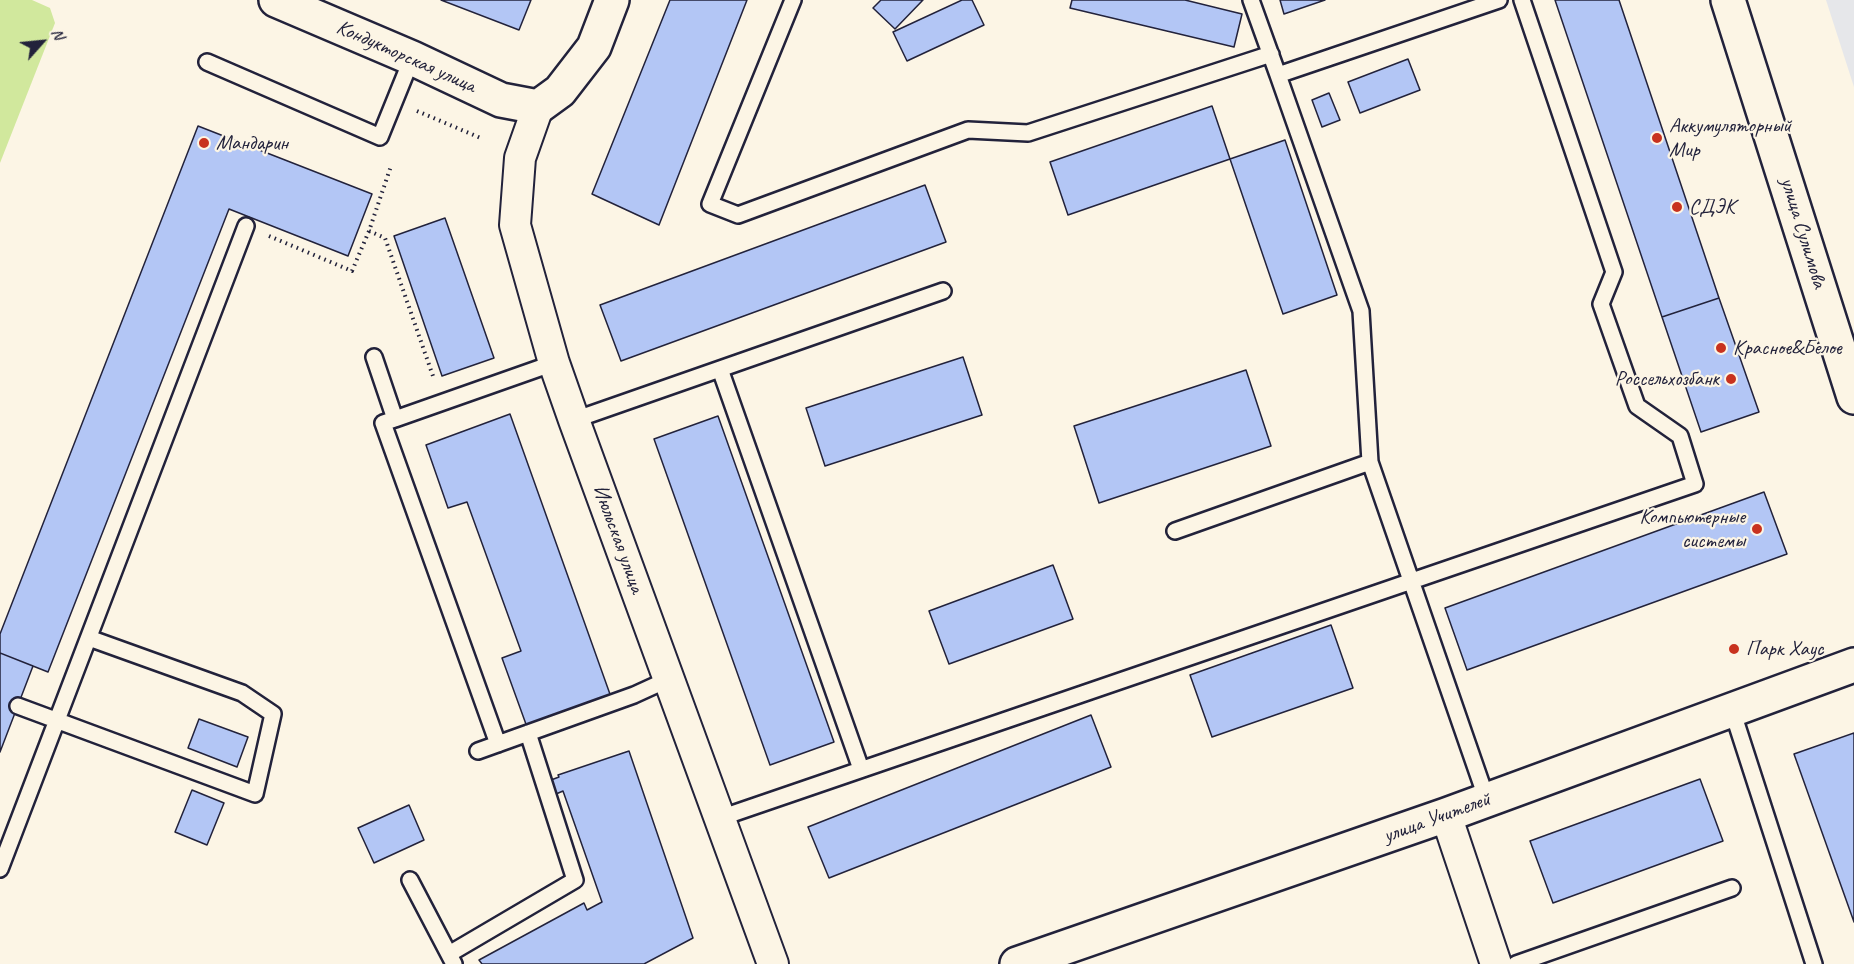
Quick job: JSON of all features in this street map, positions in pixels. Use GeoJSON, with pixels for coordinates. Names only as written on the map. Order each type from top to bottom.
{"type":"FeatureCollection","features":[{"type":"Feature","properties":{"kind":"street","name":"Кондукторская улица"},"geometry":{"type":"LineString","coordinates":[[276,0],[412,58],[501,100],[538,107]]}},
{"type":"Feature","properties":{"kind":"street"},"geometry":{"type":"LineString","coordinates":[[538,107],[560,91],[594,47],[612,0]]}},
{"type":"Feature","properties":{"kind":"street","name":"улица Сулимова"},"geometry":{"type":"LineString","coordinates":[[1728,0],[1854,397]]}},
{"type":"Feature","properties":{"kind":"street","name":"Июльская улица"},"geometry":{"type":"LineString","coordinates":[[538,107],[520,159],[515,225],[554,363],[774,964]]}},
{"type":"Feature","properties":{"kind":"street","name":"улица Учителей"},"geometry":{"type":"LineString","coordinates":[[1017,964],[1446,815],[1854,665]]}},
{"type":"Feature","properties":{"kind":"street"},"geometry":{"type":"LineString","coordinates":[[1446,815],[1496,964]]}},
{"type":"Feature","properties":{"kind":"lane"},"geometry":{"type":"LineString","coordinates":[[793,0],[710,204],[738,215],[968,130],[1028,133],[1270,54]]}},
{"type":"Feature","properties":{"kind":"lane"},"geometry":{"type":"LineString","coordinates":[[1251,0],[1361,311],[1370,462],[1487,800]]}},
{"type":"Feature","properties":{"kind":"lane"},"geometry":{"type":"LineString","coordinates":[[1278,75],[1499,0]]}},
{"type":"Feature","properties":{"kind":"lane"},"geometry":{"type":"LineString","coordinates":[[720,818],[1695,483],[1680,436],[1637,406],[1601,304],[1614,272],[1522,0]]}},
{"type":"Feature","properties":{"kind":"lane"},"geometry":{"type":"LineString","coordinates":[[207,62],[380,136],[412,58]]}},
{"type":"Feature","properties":{"kind":"lane"},"geometry":{"type":"LineString","coordinates":[[0,869],[246,226]]}},
{"type":"Feature","properties":{"kind":"lane"},"geometry":{"type":"LineString","coordinates":[[574,420],[943,291]]}},
{"type":"Feature","properties":{"kind":"lane"},"geometry":{"type":"LineString","coordinates":[[374,357],[395,419]]}},
{"type":"Feature","properties":{"kind":"lane"},"geometry":{"type":"LineString","coordinates":[[498,744],[383,423],[554,363]]}},
{"type":"Feature","properties":{"kind":"lane"},"geometry":{"type":"LineString","coordinates":[[720,369],[861,769]]}},
{"type":"Feature","properties":{"kind":"lane"},"geometry":{"type":"LineString","coordinates":[[1174,531],[1370,462]]}},
{"type":"Feature","properties":{"kind":"lane"},"geometry":{"type":"LineString","coordinates":[[18,706],[255,794],[273,714],[242,693],[89,638]]}},
{"type":"Feature","properties":{"kind":"lane"},"geometry":{"type":"LineString","coordinates":[[478,751],[669,679]]}},
{"type":"Feature","properties":{"kind":"lane"},"geometry":{"type":"LineString","coordinates":[[1732,710],[1814,964]]}},
{"type":"Feature","properties":{"kind":"lane"},"geometry":{"type":"LineString","coordinates":[[410,880],[452,959],[575,880],[528,733]]}},
{"type":"Feature","properties":{"kind":"lane"},"geometry":{"type":"LineString","coordinates":[[1516,964],[1732,888]]}},
{"type":"Feature","properties":{"kind":"path"},"geometry":{"type":"LineString","coordinates":[[409,108],[483,139]]}},
{"type":"Feature","properties":{"kind":"path"},"geometry":{"type":"LineString","coordinates":[[246,226],[352,271],[369,231],[391,166]]}},
{"type":"Feature","properties":{"kind":"path"},"geometry":{"type":"LineString","coordinates":[[369,231],[385,238],[442,402]]}},
{"type":"Feature","properties":{"kind":"shaded area"},"geometry":{"type":"Polygon","coordinates":[[[1826,0],[1854,0],[1854,87],[1826,0]]]}},
{"type":"Feature","properties":{"kind":"green space"},"geometry":{"type":"Polygon","coordinates":[[[0,0],[32,0],[50,8],[55,23],[0,163],[0,0]]]}},
{"type":"Feature","properties":{"kind":"building"},"geometry":{"type":"Polygon","coordinates":[[[441,0],[531,0],[519,30],[441,0]]]}},
{"type":"Feature","properties":{"kind":"building"},"geometry":{"type":"Polygon","coordinates":[[[670,0],[747,0],[659,225],[592,194],[670,0]]]}},
{"type":"Feature","properties":{"kind":"building"},"geometry":{"type":"Polygon","coordinates":[[[881,0],[923,0],[895,29],[873,8],[881,0]]]}},
{"type":"Feature","properties":{"kind":"building"},"geometry":{"type":"Polygon","coordinates":[[[962,0],[972,0],[984,25],[907,61],[893,32],[962,0]]]}},
{"type":"Feature","properties":{"kind":"building"},"geometry":{"type":"Polygon","coordinates":[[[1072,0],[1185,0],[1242,14],[1234,47],[1070,8],[1072,0]]]}},
{"type":"Feature","properties":{"kind":"building"},"geometry":{"type":"Polygon","coordinates":[[[1280,0],[1325,0],[1284,14],[1280,0]]]}},
{"type":"Feature","properties":{"kind":"building"},"geometry":{"type":"Polygon","coordinates":[[[1555,0],[1619,0],[1719,298],[1662,317],[1555,0]]]}},
{"type":"Feature","properties":{"kind":"building"},"geometry":{"type":"Polygon","coordinates":[[[1408,59],[1420,90],[1360,113],[1348,82],[1408,59]]]}},
{"type":"Feature","properties":{"kind":"building"},"geometry":{"type":"Polygon","coordinates":[[[1329,93],[1340,120],[1322,127],[1312,100],[1329,93]]]}},
{"type":"Feature","properties":{"kind":"building"},"geometry":{"type":"Polygon","coordinates":[[[1212,106],[1230,159],[1068,215],[1050,162],[1212,106]]]}},
{"type":"Feature","properties":{"kind":"building"},"geometry":{"type":"Polygon","coordinates":[[[198,126],[372,194],[348,256],[229,209],[48,672],[0,653],[0,634],[198,126]]]}},
{"type":"Feature","properties":{"kind":"building"},"geometry":{"type":"Polygon","coordinates":[[[1285,140],[1337,295],[1283,314],[1230,159],[1285,140]]]}},
{"type":"Feature","properties":{"kind":"building"},"geometry":{"type":"Polygon","coordinates":[[[925,185],[946,242],[621,361],[600,305],[925,185]]]}},
{"type":"Feature","properties":{"kind":"building"},"geometry":{"type":"Polygon","coordinates":[[[445,218],[494,358],[442,376],[394,236],[445,218]]]}},
{"type":"Feature","properties":{"kind":"building"},"geometry":{"type":"Polygon","coordinates":[[[1719,298],[1759,412],[1701,432],[1662,317],[1719,298]]]}},
{"type":"Feature","properties":{"kind":"building"},"geometry":{"type":"Polygon","coordinates":[[[963,357],[982,415],[825,466],[806,408],[963,357]]]}},
{"type":"Feature","properties":{"kind":"building"},"geometry":{"type":"Polygon","coordinates":[[[1246,370],[1271,446],[1099,503],[1074,426],[1246,370]]]}},
{"type":"Feature","properties":{"kind":"building"},"geometry":{"type":"Polygon","coordinates":[[[510,414],[611,697],[527,727],[502,658],[521,651],[467,502],[448,508],[426,445],[510,414]]]}},
{"type":"Feature","properties":{"kind":"building"},"geometry":{"type":"Polygon","coordinates":[[[718,416],[834,742],[770,765],[654,439],[718,416]]]}},
{"type":"Feature","properties":{"kind":"building"},"geometry":{"type":"Polygon","coordinates":[[[1764,492],[1787,554],[1467,670],[1445,608],[1764,492]]]}},
{"type":"Feature","properties":{"kind":"building"},"geometry":{"type":"Polygon","coordinates":[[[1053,565],[1073,619],[949,664],[929,611],[1053,565]]]}},
{"type":"Feature","properties":{"kind":"building"},"geometry":{"type":"Polygon","coordinates":[[[1331,625],[1353,688],[1212,737],[1190,675],[1331,625]]]}},
{"type":"Feature","properties":{"kind":"building"},"geometry":{"type":"Polygon","coordinates":[[[0,653],[33,666],[0,752],[0,653]]]}},
{"type":"Feature","properties":{"kind":"building"},"geometry":{"type":"Polygon","coordinates":[[[1091,715],[1111,767],[829,878],[808,827],[1091,715]]]}},
{"type":"Feature","properties":{"kind":"building"},"geometry":{"type":"Polygon","coordinates":[[[199,719],[248,737],[237,767],[188,748],[199,719]]]}},
{"type":"Feature","properties":{"kind":"building"},"geometry":{"type":"Polygon","coordinates":[[[1854,733],[1854,922],[1794,754],[1854,733]]]}},
{"type":"Feature","properties":{"kind":"building"},"geometry":{"type":"Polygon","coordinates":[[[629,751],[693,938],[644,964],[482,964],[479,960],[584,903],[587,910],[602,902],[563,791],[556,794],[551,780],[559,777],[558,775],[629,751]]]}},
{"type":"Feature","properties":{"kind":"building"},"geometry":{"type":"Polygon","coordinates":[[[1700,779],[1723,841],[1553,903],[1530,841],[1700,779]]]}},
{"type":"Feature","properties":{"kind":"building"},"geometry":{"type":"Polygon","coordinates":[[[192,790],[224,803],[207,845],[175,832],[192,790]]]}},
{"type":"Feature","properties":{"kind":"building"},"geometry":{"type":"Polygon","coordinates":[[[409,805],[424,840],[374,863],[358,828],[409,805]]]}},
{"type":"Feature","properties":{"kind":"place","name":"Аккумуляторный Мир"},"geometry":{"type":"Point","coordinates":[1657,138]}},
{"type":"Feature","properties":{"kind":"place","name":"Мандарин"},"geometry":{"type":"Point","coordinates":[204,143]}},
{"type":"Feature","properties":{"kind":"place","name":"СДЭК"},"geometry":{"type":"Point","coordinates":[1677,207]}},
{"type":"Feature","properties":{"kind":"place","name":"Красное&Белое"},"geometry":{"type":"Point","coordinates":[1721,348]}},
{"type":"Feature","properties":{"kind":"place","name":"Россельхозбанк"},"geometry":{"type":"Point","coordinates":[1731,379]}},
{"type":"Feature","properties":{"kind":"place","name":"Компьютерные системы"},"geometry":{"type":"Point","coordinates":[1757,529]}},
{"type":"Feature","properties":{"kind":"place","name":"Парк Хаус"},"geometry":{"type":"Point","coordinates":[1734,649]}}]}
